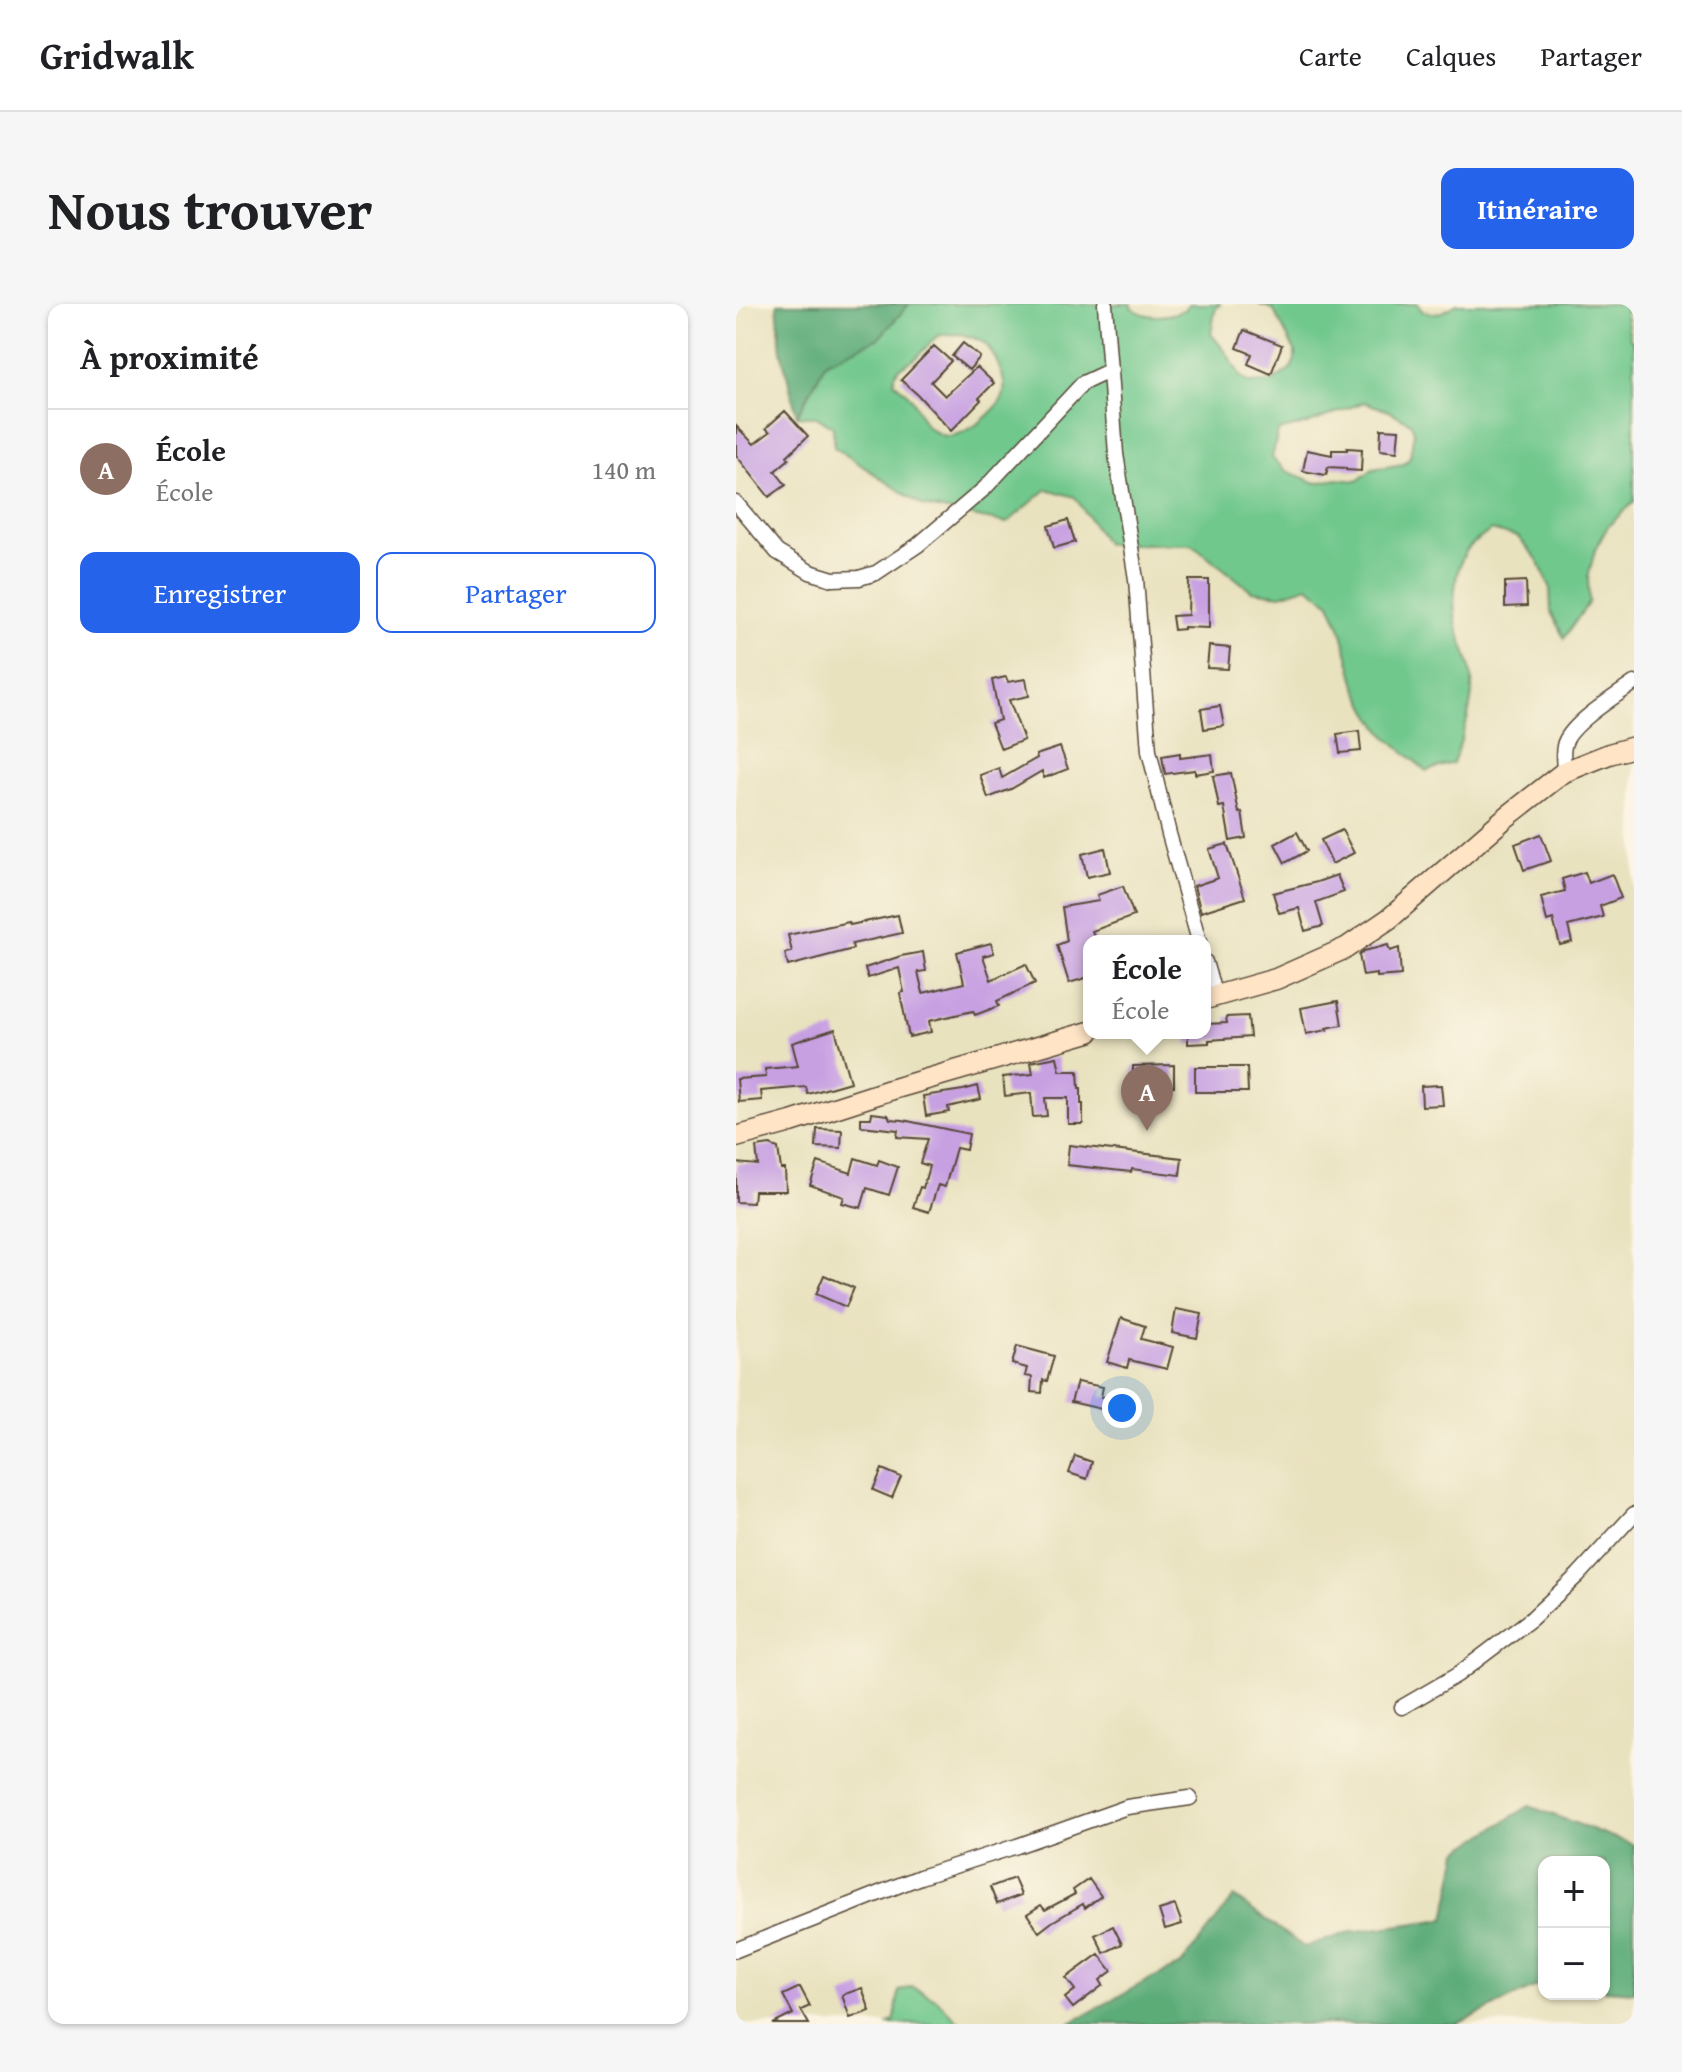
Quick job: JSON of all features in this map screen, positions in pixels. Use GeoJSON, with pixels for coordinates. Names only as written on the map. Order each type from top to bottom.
{"type":"FeatureCollection","features":[{"type":"Feature","properties":{"kind":"main road"},"geometry":{"type":"LineString","coordinates":[[1211,998],[1295,972],[1346,948],[1390,918],[1494,827],[1564,772],[1634,747]]}},
{"type":"Feature","properties":{"kind":"main road"},"geometry":{"type":"LineString","coordinates":[[736,1137],[1083,1034]]}},
{"type":"Feature","properties":{"kind":"street"},"geometry":{"type":"LineString","coordinates":[[1105,304],[1116,454],[1136,579],[1149,751],[1197,935]]}},
{"type":"Feature","properties":{"kind":"street"},"geometry":{"type":"LineString","coordinates":[[736,503],[777,552],[810,572],[833,579],[859,578],[876,573],[918,545],[985,488],[1083,383],[1111,370]]}},
{"type":"Feature","properties":{"kind":"street"},"geometry":{"type":"LineString","coordinates":[[1564,772],[1564,745],[1569,735],[1634,683]]}},
{"type":"Feature","properties":{"kind":"street"},"geometry":{"type":"LineString","coordinates":[[1402,1707],[1457,1675],[1531,1619],[1578,1575],[1634,1514]]}},
{"type":"Feature","properties":{"kind":"street"},"geometry":{"type":"LineString","coordinates":[[736,1950],[920,1877],[1127,1807],[1190,1798]]}},
{"type":"Feature","properties":{"kind":"green space"},"geometry":{"type":"Polygon","coordinates":[[[777,304],[909,304],[879,338],[826,362],[797,416],[781,351],[777,304]]]}},
{"type":"Feature","properties":{"kind":"green space"},"geometry":{"type":"Polygon","coordinates":[[[909,304],[1131,304],[1137,311],[1158,316],[1179,312],[1186,309],[1188,304],[1220,304],[1215,310],[1211,334],[1241,377],[1249,383],[1272,382],[1291,368],[1295,351],[1273,309],[1258,304],[1418,304],[1421,310],[1436,313],[1457,304],[1624,304],[1630,338],[1634,342],[1634,502],[1608,526],[1595,550],[1588,577],[1589,602],[1564,638],[1551,612],[1550,586],[1537,559],[1518,537],[1491,530],[1467,550],[1456,579],[1454,602],[1456,624],[1471,674],[1469,711],[1453,763],[1426,771],[1383,733],[1368,710],[1356,686],[1341,629],[1330,603],[1308,586],[1281,595],[1252,591],[1192,544],[1106,544],[1075,497],[1047,489],[1007,523],[923,506],[834,447],[833,427],[816,417],[797,416],[826,362],[879,338],[909,304]],[[961,334],[935,338],[895,375],[894,382],[912,399],[925,424],[942,435],[959,434],[979,423],[996,408],[1004,393],[1002,374],[988,347],[979,340],[961,334]],[[1364,402],[1307,424],[1278,431],[1272,458],[1286,471],[1316,483],[1337,479],[1357,481],[1373,469],[1404,464],[1410,457],[1414,432],[1411,423],[1364,402]]]}},
{"type":"Feature","properties":{"kind":"green space"},"geometry":{"type":"Polygon","coordinates":[[[1529,1806],[1634,1845],[1634,1992],[1610,1990],[1610,1856],[1538,1856],[1538,1987],[1457,2024],[1069,2024],[1181,1965],[1234,1897],[1304,1947],[1351,1932],[1445,1919],[1458,1851],[1529,1806]]]}},
{"type":"Feature","properties":{"kind":"green space"},"geometry":{"type":"Polygon","coordinates":[[[912,1987],[936,1999],[961,2024],[889,2024],[895,2019],[899,1991],[912,1987]]]}},
{"type":"Feature","properties":{"kind":"building"},"geometry":{"type":"Polygon","coordinates":[[[1244,330],[1282,345],[1271,374],[1248,364],[1252,354],[1237,348],[1244,330]]]}},
{"type":"Feature","properties":{"kind":"building"},"geometry":{"type":"Polygon","coordinates":[[[963,343],[980,357],[969,370],[952,356],[963,343]]]}},
{"type":"Feature","properties":{"kind":"building"},"geometry":{"type":"Polygon","coordinates":[[[934,346],[951,361],[931,382],[945,396],[977,367],[994,383],[951,431],[901,380],[934,346]]]}},
{"type":"Feature","properties":{"kind":"building"},"geometry":{"type":"Polygon","coordinates":[[[785,411],[808,436],[775,471],[786,485],[769,497],[736,455],[736,426],[754,444],[770,432],[766,428],[785,411]]]}},
{"type":"Feature","properties":{"kind":"building"},"geometry":{"type":"Polygon","coordinates":[[[1381,429],[1399,430],[1397,452],[1380,450],[1381,429]]]}},
{"type":"Feature","properties":{"kind":"building"},"geometry":{"type":"Polygon","coordinates":[[[1362,449],[1361,471],[1328,467],[1326,475],[1303,471],[1307,450],[1332,455],[1332,450],[1362,449]]]}},
{"type":"Feature","properties":{"kind":"building"},"geometry":{"type":"Polygon","coordinates":[[[1068,520],[1075,542],[1054,548],[1048,526],[1068,520]]]}},
{"type":"Feature","properties":{"kind":"building"},"geometry":{"type":"Polygon","coordinates":[[[1189,580],[1209,580],[1209,628],[1184,627],[1174,630],[1172,616],[1188,615],[1189,580]]]}},
{"type":"Feature","properties":{"kind":"building"},"geometry":{"type":"Polygon","coordinates":[[[1526,581],[1527,606],[1505,607],[1505,582],[1526,581]]]}},
{"type":"Feature","properties":{"kind":"building"},"geometry":{"type":"Polygon","coordinates":[[[1209,646],[1230,648],[1228,669],[1207,668],[1209,646]]]}},
{"type":"Feature","properties":{"kind":"building"},"geometry":{"type":"Polygon","coordinates":[[[1006,677],[1008,682],[1026,679],[1029,696],[1009,700],[1024,740],[1001,749],[991,723],[1000,720],[992,680],[1006,677]]]}},
{"type":"Feature","properties":{"kind":"building"},"geometry":{"type":"Polygon","coordinates":[[[1220,706],[1224,726],[1204,729],[1201,709],[1220,706]]]}},
{"type":"Feature","properties":{"kind":"building"},"geometry":{"type":"Polygon","coordinates":[[[1359,731],[1361,751],[1340,753],[1337,734],[1359,731]]]}},
{"type":"Feature","properties":{"kind":"building"},"geometry":{"type":"Polygon","coordinates":[[[1060,747],[1068,769],[1044,778],[1042,771],[988,798],[980,775],[999,768],[1002,778],[1037,758],[1036,755],[1060,747]]]}},
{"type":"Feature","properties":{"kind":"building"},"geometry":{"type":"Polygon","coordinates":[[[1180,753],[1180,758],[1212,754],[1214,771],[1165,774],[1162,756],[1180,753]]]}},
{"type":"Feature","properties":{"kind":"building"},"geometry":{"type":"Polygon","coordinates":[[[1231,773],[1246,838],[1230,841],[1224,806],[1219,807],[1213,776],[1231,773]]]}},
{"type":"Feature","properties":{"kind":"building"},"geometry":{"type":"Polygon","coordinates":[[[1342,830],[1354,853],[1332,864],[1321,840],[1342,830]]]}},
{"type":"Feature","properties":{"kind":"building"},"geometry":{"type":"Polygon","coordinates":[[[1297,832],[1307,851],[1285,863],[1275,844],[1297,832]]]}},
{"type":"Feature","properties":{"kind":"building"},"geometry":{"type":"Polygon","coordinates":[[[1541,834],[1551,861],[1524,870],[1515,844],[1541,834]]]}},
{"type":"Feature","properties":{"kind":"building"},"geometry":{"type":"Polygon","coordinates":[[[1227,844],[1245,898],[1201,912],[1194,886],[1218,878],[1209,849],[1227,844]]]}},
{"type":"Feature","properties":{"kind":"building"},"geometry":{"type":"Polygon","coordinates":[[[1105,848],[1110,872],[1087,877],[1082,854],[1105,848]]]}},
{"type":"Feature","properties":{"kind":"building"},"geometry":{"type":"Polygon","coordinates":[[[1585,872],[1589,883],[1612,874],[1621,898],[1600,906],[1603,917],[1568,926],[1572,942],[1560,945],[1553,919],[1547,921],[1541,897],[1565,891],[1562,879],[1585,872]]]}},
{"type":"Feature","properties":{"kind":"building"},"geometry":{"type":"Polygon","coordinates":[[[1337,875],[1344,892],[1316,902],[1323,926],[1305,931],[1299,908],[1279,913],[1273,893],[1337,875]]]}},
{"type":"Feature","properties":{"kind":"building"},"geometry":{"type":"Polygon","coordinates":[[[1123,886],[1134,916],[1092,931],[1094,935],[1083,935],[1083,979],[1069,983],[1057,945],[1067,941],[1062,907],[1099,901],[1097,895],[1123,886]]]}},
{"type":"Feature","properties":{"kind":"building"},"geometry":{"type":"Polygon","coordinates":[[[898,915],[902,933],[852,944],[853,949],[788,966],[785,953],[792,952],[788,935],[898,915]]]}},
{"type":"Feature","properties":{"kind":"building"},"geometry":{"type":"Polygon","coordinates":[[[991,943],[994,953],[983,956],[991,980],[1026,964],[1035,983],[997,1001],[999,1006],[975,1015],[973,1011],[929,1021],[931,1032],[909,1037],[900,993],[904,992],[899,968],[868,978],[865,968],[923,952],[926,971],[918,972],[923,993],[964,983],[957,952],[991,943]]]}},
{"type":"Feature","properties":{"kind":"building"},"geometry":{"type":"Polygon","coordinates":[[[1388,945],[1390,951],[1399,948],[1401,975],[1363,976],[1359,955],[1388,945]]]}},
{"type":"Feature","properties":{"kind":"building"},"geometry":{"type":"Polygon","coordinates":[[[1338,1001],[1342,1025],[1306,1034],[1301,1008],[1338,1001]]]}},
{"type":"Feature","properties":{"kind":"building"},"geometry":{"type":"Polygon","coordinates":[[[1248,1016],[1250,1037],[1188,1044],[1188,1039],[1211,1039],[1211,1024],[1227,1023],[1226,1017],[1248,1016]]]}},
{"type":"Feature","properties":{"kind":"building"},"geometry":{"type":"Polygon","coordinates":[[[835,1029],[850,1082],[808,1094],[806,1087],[761,1091],[762,1100],[739,1102],[737,1079],[766,1077],[765,1069],[798,1066],[792,1043],[835,1029]]]}},
{"type":"Feature","properties":{"kind":"building"},"geometry":{"type":"Polygon","coordinates":[[[1057,1057],[1060,1071],[1078,1071],[1083,1124],[1068,1124],[1068,1098],[1045,1098],[1047,1116],[1033,1117],[1031,1093],[1005,1096],[1003,1077],[1033,1074],[1031,1062],[1057,1057]]]}},
{"type":"Feature","properties":{"kind":"building"},"geometry":{"type":"Polygon","coordinates":[[[1174,1065],[1174,1086],[1133,1087],[1133,1066],[1174,1065]]]}},
{"type":"Feature","properties":{"kind":"building"},"geometry":{"type":"Polygon","coordinates":[[[1195,1067],[1247,1067],[1248,1092],[1195,1092],[1195,1067]]]}},
{"type":"Feature","properties":{"kind":"building"},"geometry":{"type":"Polygon","coordinates":[[[1441,1085],[1443,1105],[1422,1106],[1421,1086],[1441,1085]]]}},
{"type":"Feature","properties":{"kind":"building"},"geometry":{"type":"Polygon","coordinates":[[[978,1086],[981,1099],[948,1107],[949,1112],[926,1116],[923,1096],[978,1086]]]}},
{"type":"Feature","properties":{"kind":"building"},"geometry":{"type":"Polygon","coordinates":[[[872,1113],[969,1134],[966,1150],[956,1148],[945,1187],[938,1185],[929,1212],[913,1207],[920,1187],[923,1188],[929,1166],[920,1163],[928,1139],[897,1137],[898,1130],[861,1126],[861,1118],[871,1118],[872,1113]]]}},
{"type":"Feature","properties":{"kind":"building"},"geometry":{"type":"Polygon","coordinates":[[[817,1129],[842,1130],[841,1148],[816,1147],[817,1129]]]}},
{"type":"Feature","properties":{"kind":"building"},"geometry":{"type":"Polygon","coordinates":[[[770,1145],[778,1148],[781,1169],[785,1169],[786,1191],[754,1191],[753,1203],[736,1202],[736,1163],[758,1165],[756,1147],[770,1145]]]}},
{"type":"Feature","properties":{"kind":"building"},"geometry":{"type":"Polygon","coordinates":[[[1069,1145],[1182,1158],[1180,1175],[1067,1165],[1069,1145]]]}},
{"type":"Feature","properties":{"kind":"building"},"geometry":{"type":"Polygon","coordinates":[[[855,1158],[877,1165],[879,1160],[898,1167],[889,1195],[867,1188],[861,1208],[842,1203],[844,1197],[810,1185],[818,1162],[851,1173],[855,1158]]]}},
{"type":"Feature","properties":{"kind":"building"},"geometry":{"type":"Polygon","coordinates":[[[824,1275],[854,1288],[846,1307],[816,1294],[824,1275]]]}},
{"type":"Feature","properties":{"kind":"building"},"geometry":{"type":"Polygon","coordinates":[[[1176,1309],[1202,1314],[1197,1338],[1172,1333],[1176,1309]]]}},
{"type":"Feature","properties":{"kind":"building"},"geometry":{"type":"Polygon","coordinates":[[[1121,1318],[1145,1326],[1141,1339],[1173,1347],[1167,1369],[1129,1360],[1127,1368],[1107,1362],[1121,1318]]]}},
{"type":"Feature","properties":{"kind":"building"},"geometry":{"type":"Polygon","coordinates":[[[1017,1346],[1054,1356],[1047,1381],[1043,1380],[1042,1393],[1031,1392],[1032,1377],[1025,1376],[1027,1368],[1012,1364],[1017,1346]]]}},
{"type":"Feature","properties":{"kind":"building"},"geometry":{"type":"Polygon","coordinates":[[[1077,1382],[1103,1387],[1101,1397],[1123,1396],[1124,1416],[1110,1417],[1110,1411],[1071,1402],[1077,1382]]]}},
{"type":"Feature","properties":{"kind":"building"},"geometry":{"type":"Polygon","coordinates":[[[1075,1456],[1092,1462],[1087,1479],[1069,1473],[1075,1456]]]}},
{"type":"Feature","properties":{"kind":"building"},"geometry":{"type":"Polygon","coordinates":[[[882,1469],[901,1477],[892,1498],[873,1490],[882,1469]]]}},
{"type":"Feature","properties":{"kind":"building"},"geometry":{"type":"Polygon","coordinates":[[[1014,1878],[1021,1895],[997,1904],[990,1887],[1014,1878]]]}},
{"type":"Feature","properties":{"kind":"building"},"geometry":{"type":"Polygon","coordinates":[[[1089,1879],[1101,1896],[1039,1932],[1027,1914],[1041,1905],[1045,1910],[1075,1894],[1073,1890],[1089,1879]]]}},
{"type":"Feature","properties":{"kind":"building"},"geometry":{"type":"Polygon","coordinates":[[[1175,1905],[1182,1924],[1165,1929],[1159,1910],[1175,1905]]]}},
{"type":"Feature","properties":{"kind":"building"},"geometry":{"type":"Polygon","coordinates":[[[1113,1926],[1122,1944],[1104,1953],[1095,1935],[1113,1926]]]}},
{"type":"Feature","properties":{"kind":"building"},"geometry":{"type":"Polygon","coordinates":[[[1099,1954],[1112,1971],[1100,1980],[1103,1985],[1073,2008],[1065,1998],[1075,1990],[1066,1978],[1099,1954]]]}},
{"type":"Feature","properties":{"kind":"building"},"geometry":{"type":"Polygon","coordinates":[[[800,1987],[810,2006],[801,2010],[809,2024],[773,2024],[793,2014],[783,1995],[800,1987]]]}},
{"type":"Feature","properties":{"kind":"building"},"geometry":{"type":"Polygon","coordinates":[[[862,1988],[870,2011],[850,2018],[842,1995],[862,1988]]]}},
{"type":"Feature","properties":{"kind":"place","name":"École"},"geometry":{"type":"Point","coordinates":[1147,1131]}}]}
